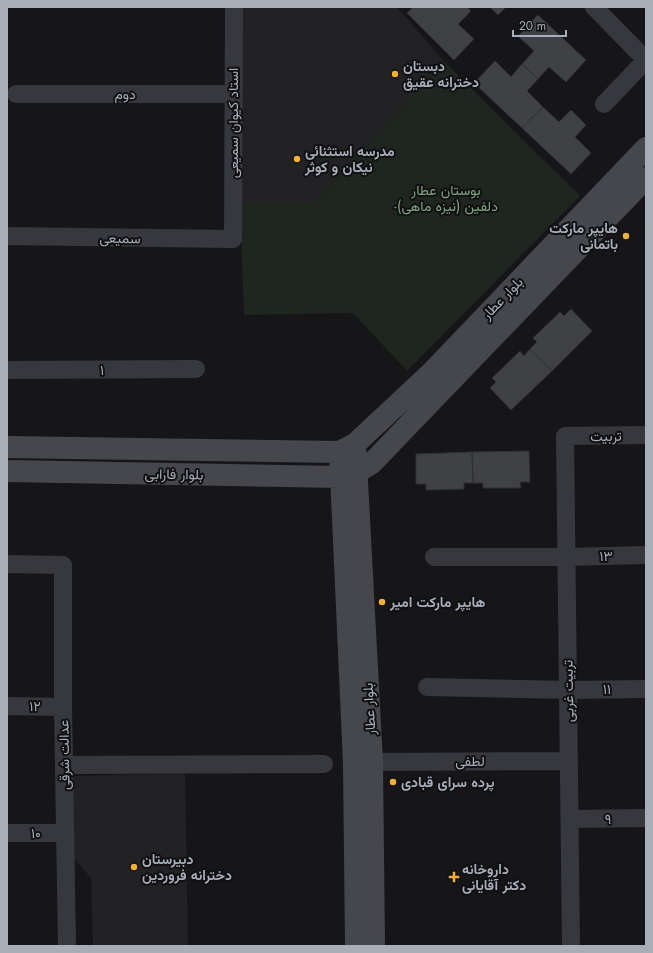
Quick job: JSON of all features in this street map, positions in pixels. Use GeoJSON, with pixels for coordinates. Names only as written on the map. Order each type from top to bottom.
{"type":"FeatureCollection","features":[{"type":"Feature","properties":{"kind":"street","name":"استاد کیوان سمیعی"},"geometry":{"type":"LineString","coordinates":[[232,239],[234,7]]}},
{"type":"Feature","properties":{"kind":"street"},"geometry":{"type":"LineString","coordinates":[[594,7],[646,60],[604,104]]}},
{"type":"Feature","properties":{"kind":"street","name":"دوم"},"geometry":{"type":"LineString","coordinates":[[16,94],[233,94]]}},
{"type":"Feature","properties":{"kind":"street","name":"بلوار عطار"},"geometry":{"type":"LineString","coordinates":[[356,946],[348,448],[431,373],[646,148]]}},
{"type":"Feature","properties":{"kind":"street","name":"بلوار عطار"},"geometry":{"type":"LineString","coordinates":[[349,475],[372,463],[646,178]]}},
{"type":"Feature","properties":{"kind":"street","name":"سمیعی"},"geometry":{"type":"LineString","coordinates":[[7,236],[232,239]]}},
{"type":"Feature","properties":{"kind":"street","name":"۱"},"geometry":{"type":"LineString","coordinates":[[7,370],[196,369]]}},
{"type":"Feature","properties":{"kind":"street","name":"تربیت"},"geometry":{"type":"LineString","coordinates":[[565,436],[646,435]]}},
{"type":"Feature","properties":{"kind":"street","name":"تربیت غربی"},"geometry":{"type":"LineString","coordinates":[[565,436],[571,946]]}},
{"type":"Feature","properties":{"kind":"street","name":"بلوار فارابی"},"geometry":{"type":"LineString","coordinates":[[7,447],[348,448]]}},
{"type":"Feature","properties":{"kind":"street","name":"بلوار فارابی"},"geometry":{"type":"LineString","coordinates":[[7,471],[349,475]]}},
{"type":"Feature","properties":{"kind":"street","name":"بلوار عطار"},"geometry":{"type":"LineString","coordinates":[[349,475],[372,762],[374,946]]}},
{"type":"Feature","properties":{"kind":"street","name":"۱۳"},"geometry":{"type":"LineString","coordinates":[[434,557],[566,557],[646,555]]}},
{"type":"Feature","properties":{"kind":"street","name":"عدالت شرقی"},"geometry":{"type":"LineString","coordinates":[[7,564],[63,565],[67,946]]}},
{"type":"Feature","properties":{"kind":"street","name":"۱۱"},"geometry":{"type":"LineString","coordinates":[[427,687],[568,690],[646,689]]}},
{"type":"Feature","properties":{"kind":"street","name":"۱۲"},"geometry":{"type":"LineString","coordinates":[[7,706],[64,707]]}},
{"type":"Feature","properties":{"kind":"street","name":"لطفی"},"geometry":{"type":"LineString","coordinates":[[372,762],[569,761]]}},
{"type":"Feature","properties":{"kind":"street"},"geometry":{"type":"LineString","coordinates":[[64,765],[324,764]]}},
{"type":"Feature","properties":{"kind":"street","name":"۹"},"geometry":{"type":"LineString","coordinates":[[570,819],[646,818]]}},
{"type":"Feature","properties":{"kind":"street","name":"۱۰"},"geometry":{"type":"LineString","coordinates":[[7,833],[65,833]]}},
{"type":"Feature","properties":{"kind":"shaded area","name":"مدرسه استثنائی نیکان و کوثر"},"geometry":{"type":"Polygon","coordinates":[[[240,7],[397,7],[443,60],[315,203],[240,203],[240,7]]]}},
{"type":"Feature","properties":{"kind":"shaded area","name":"دبیرستان دخترانه فروردین"},"geometry":{"type":"Polygon","coordinates":[[[185,774],[188,946],[93,946],[91,878],[72,856],[71,776],[185,774]]]}},
{"type":"Feature","properties":{"kind":"green space","name":"بوستان عطار -دلفین (نیزه ماهی)"},"geometry":{"type":"Polygon","coordinates":[[[443,60],[580,196],[407,371],[353,313],[244,315],[240,203],[315,203],[443,60]]]}},
{"type":"Feature","properties":{"kind":"building"},"geometry":{"type":"Polygon","coordinates":[[[413,7],[467,7],[471,11],[458,24],[474,39],[454,60],[407,13],[413,7]]]}},
{"type":"Feature","properties":{"kind":"building"},"geometry":{"type":"Polygon","coordinates":[[[490,7],[506,7],[498,15],[490,7]]]}},
{"type":"Feature","properties":{"kind":"building"},"geometry":{"type":"Polygon","coordinates":[[[538,15],[586,60],[566,82],[549,67],[538,79],[522,64],[534,51],[518,36],[538,15]]]}},
{"type":"Feature","properties":{"kind":"building"},"geometry":{"type":"Polygon","coordinates":[[[495,61],[511,77],[522,64],[538,79],[527,91],[543,107],[522,128],[474,83],[495,61]]]}},
{"type":"Feature","properties":{"kind":"building"},"geometry":{"type":"Polygon","coordinates":[[[543,107],[559,122],[571,110],[586,125],[575,137],[591,153],[571,174],[522,128],[543,107]]]}},
{"type":"Feature","properties":{"kind":"building"},"geometry":{"type":"Polygon","coordinates":[[[571,309],[592,331],[552,371],[530,349],[537,342],[533,338],[560,312],[564,316],[571,309]]]}},
{"type":"Feature","properties":{"kind":"building"},"geometry":{"type":"Polygon","coordinates":[[[530,349],[552,371],[511,410],[490,388],[496,382],[492,378],[520,351],[524,356],[530,349]]]}},
{"type":"Feature","properties":{"kind":"building"},"geometry":{"type":"Polygon","coordinates":[[[529,451],[530,482],[520,482],[521,488],[483,488],[483,483],[473,483],[472,452],[529,451]]]}},
{"type":"Feature","properties":{"kind":"building"},"geometry":{"type":"Polygon","coordinates":[[[472,452],[473,483],[464,483],[464,489],[426,490],[426,484],[416,484],[416,454],[472,452]]]}},
{"type":"Feature","properties":{"kind":"place","name":"دبستان دخترانه عقیق"},"geometry":{"type":"Point","coordinates":[395,74]}},
{"type":"Feature","properties":{"kind":"place","name":"مدرسه استثنائی نیکان و کوثر"},"geometry":{"type":"Point","coordinates":[297,159]}},
{"type":"Feature","properties":{"kind":"place","name":"هایپر مارکت باتمانی"},"geometry":{"type":"Point","coordinates":[626,236]}},
{"type":"Feature","properties":{"kind":"place","name":"هایپر مارکت امیر"},"geometry":{"type":"Point","coordinates":[382,602]}},
{"type":"Feature","properties":{"kind":"place","name":"پرده سرای قبادی"},"geometry":{"type":"Point","coordinates":[393,782]}},
{"type":"Feature","properties":{"kind":"place","name":"دبیرستان دخترانه فروردین"},"geometry":{"type":"Point","coordinates":[134,867]}},
{"type":"Feature","properties":{"kind":"place","name":"داروخانه دکتر آقایانی"},"geometry":{"type":"Point","coordinates":[454,877]}}]}
